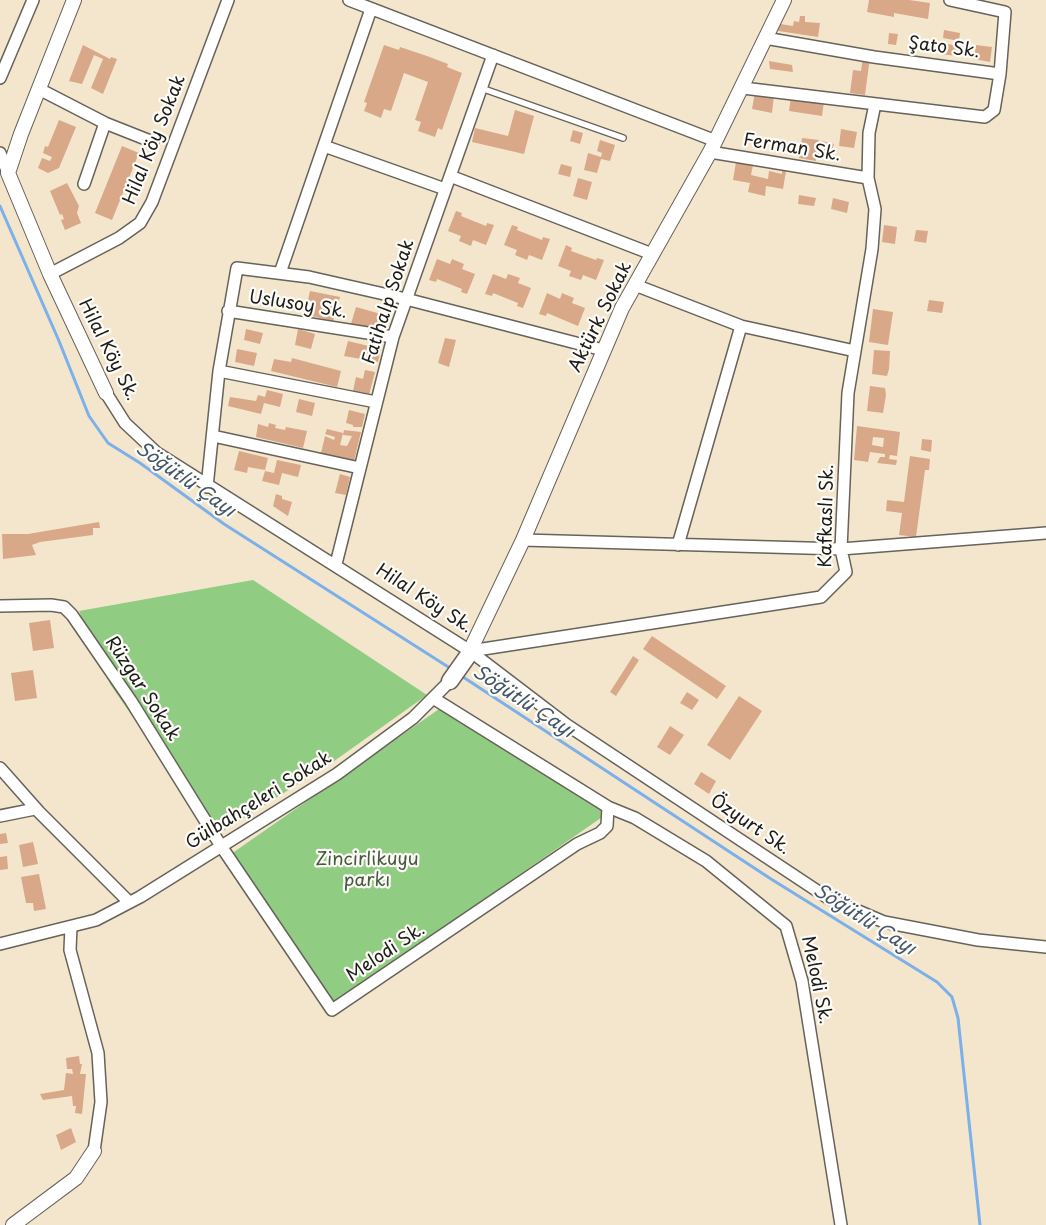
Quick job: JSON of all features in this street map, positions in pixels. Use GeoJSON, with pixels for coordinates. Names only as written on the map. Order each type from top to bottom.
{"type":"FeatureCollection","features":[{"type":"Feature","properties":{"kind":"main road"},"geometry":{"type":"LineString","coordinates":[[450,681],[468,654]]}},
{"type":"Feature","properties":{"kind":"street"},"geometry":{"type":"LineString","coordinates":[[0,78],[33,0]]}},
{"type":"Feature","properties":{"kind":"street"},"geometry":{"type":"LineString","coordinates":[[8,173],[20,134],[74,0]]}},
{"type":"Feature","properties":{"kind":"street","name":"Hilal Köy Sokak"},"geometry":{"type":"LineString","coordinates":[[50,274],[119,238],[140,223],[152,202],[228,0]]}},
{"type":"Feature","properties":{"kind":"street","name":"Ferman Sk."},"geometry":{"type":"LineString","coordinates":[[349,0],[493,55],[713,146],[868,178]]}},
{"type":"Feature","properties":{"kind":"street","name":"Aktürk Sokak"},"geometry":{"type":"LineString","coordinates":[[468,654],[523,540],[622,308],[713,146],[743,88],[784,0]]}},
{"type":"Feature","properties":{"kind":"street","name":"Şato Sk."},"geometry":{"type":"LineString","coordinates":[[765,38],[874,57],[1000,74],[1005,6],[950,0]]}},
{"type":"Feature","properties":{"kind":"street"},"geometry":{"type":"LineString","coordinates":[[280,273],[371,9]]}},
{"type":"Feature","properties":{"kind":"street","name":"Fatihalp Sokak"},"geometry":{"type":"LineString","coordinates":[[336,564],[393,337],[493,55]]}},
{"type":"Feature","properties":{"kind":"street"},"geometry":{"type":"LineString","coordinates":[[743,88],[985,117],[994,110],[1000,74]]}},
{"type":"Feature","properties":{"kind":"street"},"geometry":{"type":"LineString","coordinates":[[38,89],[105,123],[153,142]]}},
{"type":"Feature","properties":{"kind":"street","name":"Kafkaslı Sk."},"geometry":{"type":"LineString","coordinates":[[468,654],[821,597],[846,572],[841,549],[848,393],[872,249],[875,209],[868,178],[869,133],[874,104]]}},
{"type":"Feature","properties":{"kind":"street"},"geometry":{"type":"LineString","coordinates":[[84,184],[105,123]]}},
{"type":"Feature","properties":{"kind":"street"},"geometry":{"type":"LineString","coordinates":[[324,146],[445,189]]}},
{"type":"Feature","properties":{"kind":"street"},"geometry":{"type":"LineString","coordinates":[[0,153],[8,173]]}},
{"type":"Feature","properties":{"kind":"street","name":"Hilal Köy Sk."},"geometry":{"type":"LineString","coordinates":[[8,173],[50,274],[106,393],[125,423],[157,453],[207,487],[336,564],[468,654]]}},
{"type":"Feature","properties":{"kind":"street"},"geometry":{"type":"LineString","coordinates":[[450,176],[652,254]]}},
{"type":"Feature","properties":{"kind":"street"},"geometry":{"type":"LineString","coordinates":[[207,487],[219,371],[236,268],[309,277],[406,299],[603,350]]}},
{"type":"Feature","properties":{"kind":"street"},"geometry":{"type":"LineString","coordinates":[[635,285],[741,326],[855,351]]}},
{"type":"Feature","properties":{"kind":"street","name":"Uslusoy Sk."},"geometry":{"type":"LineString","coordinates":[[228,311],[393,337]]}},
{"type":"Feature","properties":{"kind":"street"},"geometry":{"type":"LineString","coordinates":[[678,545],[741,326]]}},
{"type":"Feature","properties":{"kind":"street"},"geometry":{"type":"LineString","coordinates":[[219,371],[376,402]]}},
{"type":"Feature","properties":{"kind":"street"},"geometry":{"type":"LineString","coordinates":[[213,436],[360,468]]}},
{"type":"Feature","properties":{"kind":"street"},"geometry":{"type":"LineString","coordinates":[[523,540],[841,549],[1046,532]]}},
{"type":"Feature","properties":{"kind":"street","name":"Rüzgar Sokak"},"geometry":{"type":"LineString","coordinates":[[0,606],[51,605],[64,607],[131,701],[221,846]]}},
{"type":"Feature","properties":{"kind":"street","name":"Özyurt Sk."},"geometry":{"type":"LineString","coordinates":[[468,654],[567,725],[828,898],[884,922],[978,940],[1046,947]]}},
{"type":"Feature","properties":{"kind":"street","name":"Gülbahçeleri Sokak"},"geometry":{"type":"LineString","coordinates":[[0,944],[96,920],[129,902],[337,774],[413,718],[450,681]]}},
{"type":"Feature","properties":{"kind":"street","name":"Melodi Sk."},"geometry":{"type":"LineString","coordinates":[[433,698],[608,807],[635,818],[706,861],[786,926],[802,981],[841,1225]]}},
{"type":"Feature","properties":{"kind":"street"},"geometry":{"type":"LineString","coordinates":[[0,768],[35,808],[129,902]]}},
{"type":"Feature","properties":{"kind":"street","name":"Melodi Sk."},"geometry":{"type":"LineString","coordinates":[[221,846],[332,1010],[577,844],[600,833],[608,826],[608,807]]}},
{"type":"Feature","properties":{"kind":"street"},"geometry":{"type":"LineString","coordinates":[[0,816],[35,808]]}},
{"type":"Feature","properties":{"kind":"street"},"geometry":{"type":"LineString","coordinates":[[13,1225],[76,1178],[94,1152],[101,1102],[98,1053],[70,950],[71,927]]}},
{"type":"Feature","properties":{"kind":"lane"},"geometry":{"type":"LineString","coordinates":[[481,88],[623,138]]}},
{"type":"Feature","properties":{"kind":"green space"},"geometry":{"type":"Polygon","coordinates":[[[253,580],[427,695],[330,764],[215,836],[110,684],[79,611],[253,580]]]}},
{"type":"Feature","properties":{"kind":"green space","name":"Zincirlikuyu parkı"},"geometry":{"type":"Polygon","coordinates":[[[442,707],[608,813],[332,1005],[231,854],[442,707]]]}},
{"type":"Feature","properties":{"kind":"building"},"geometry":{"type":"Polygon","coordinates":[[[869,0],[909,0],[930,3],[928,19],[894,13],[894,17],[867,12],[869,0]]]}},
{"type":"Feature","properties":{"kind":"building"},"geometry":{"type":"Polygon","coordinates":[[[800,16],[805,16],[805,22],[820,23],[818,37],[772,30],[774,23],[793,26],[794,21],[799,22],[800,16]]]}},
{"type":"Feature","properties":{"kind":"building"},"geometry":{"type":"Polygon","coordinates":[[[944,30],[960,33],[959,41],[943,38],[944,30]]]}},
{"type":"Feature","properties":{"kind":"building"},"geometry":{"type":"Polygon","coordinates":[[[889,33],[898,34],[896,45],[888,44],[889,33]]]}},
{"type":"Feature","properties":{"kind":"building"},"geometry":{"type":"Polygon","coordinates":[[[942,43],[959,46],[958,56],[940,54],[942,43]]]}},
{"type":"Feature","properties":{"kind":"building"},"geometry":{"type":"Polygon","coordinates":[[[83,45],[110,59],[111,57],[117,59],[103,94],[91,88],[103,59],[94,55],[82,84],[69,81],[83,45]]]}},
{"type":"Feature","properties":{"kind":"building"},"geometry":{"type":"Polygon","coordinates":[[[384,45],[399,50],[400,47],[427,56],[448,64],[447,67],[462,73],[442,130],[438,128],[435,137],[418,131],[421,122],[415,120],[428,82],[404,73],[391,111],[384,109],[381,118],[364,111],[367,103],[364,102],[384,45]]]}},
{"type":"Feature","properties":{"kind":"building"},"geometry":{"type":"Polygon","coordinates":[[[976,45],[992,47],[990,62],[974,59],[976,45]]]}},
{"type":"Feature","properties":{"kind":"building"},"geometry":{"type":"Polygon","coordinates":[[[863,56],[870,57],[865,95],[850,93],[853,70],[861,71],[863,56]]]}},
{"type":"Feature","properties":{"kind":"building"},"geometry":{"type":"Polygon","coordinates":[[[769,61],[792,65],[793,72],[770,69],[769,61]]]}},
{"type":"Feature","properties":{"kind":"building"},"geometry":{"type":"Polygon","coordinates":[[[755,92],[774,95],[772,113],[752,109],[755,92]]]}},
{"type":"Feature","properties":{"kind":"building"},"geometry":{"type":"Polygon","coordinates":[[[791,96],[824,101],[822,116],[789,111],[791,96]]]}},
{"type":"Feature","properties":{"kind":"building"},"geometry":{"type":"Polygon","coordinates":[[[515,110],[534,116],[524,154],[472,142],[475,128],[508,136],[515,110]]]}},
{"type":"Feature","properties":{"kind":"building"},"geometry":{"type":"Polygon","coordinates":[[[59,120],[76,127],[59,168],[48,173],[38,168],[42,158],[50,161],[52,157],[43,153],[45,146],[48,147],[59,120]]]}},
{"type":"Feature","properties":{"kind":"building"},"geometry":{"type":"Polygon","coordinates":[[[841,129],[857,132],[854,148],[839,146],[841,129]]]}},
{"type":"Feature","properties":{"kind":"building"},"geometry":{"type":"Polygon","coordinates":[[[573,130],[583,133],[580,144],[570,141],[573,130]]]}},
{"type":"Feature","properties":{"kind":"building"},"geometry":{"type":"Polygon","coordinates":[[[802,138],[819,140],[816,161],[799,158],[802,138]]]}},
{"type":"Feature","properties":{"kind":"building"},"geometry":{"type":"Polygon","coordinates":[[[600,140],[615,145],[610,161],[601,159],[597,173],[584,170],[588,153],[601,157],[602,153],[597,151],[600,140]]]}},
{"type":"Feature","properties":{"kind":"building"},"geometry":{"type":"Polygon","coordinates":[[[822,141],[834,144],[830,157],[818,154],[822,141]]]}},
{"type":"Feature","properties":{"kind":"building"},"geometry":{"type":"Polygon","coordinates":[[[122,146],[139,153],[112,220],[95,213],[122,146]]]}},
{"type":"Feature","properties":{"kind":"building"},"geometry":{"type":"Polygon","coordinates":[[[736,162],[753,165],[751,175],[768,179],[769,171],[782,174],[782,170],[786,171],[783,189],[766,186],[765,196],[748,192],[750,183],[733,180],[736,162]]]}},
{"type":"Feature","properties":{"kind":"building"},"geometry":{"type":"Polygon","coordinates":[[[561,164],[572,167],[570,177],[558,174],[561,164]]]}},
{"type":"Feature","properties":{"kind":"building"},"geometry":{"type":"Polygon","coordinates":[[[578,178],[592,182],[587,200],[573,196],[578,178]]]}},
{"type":"Feature","properties":{"kind":"building"},"geometry":{"type":"Polygon","coordinates":[[[67,183],[79,206],[77,213],[81,223],[65,230],[61,220],[64,219],[62,214],[60,215],[50,191],[67,183]]]}},
{"type":"Feature","properties":{"kind":"building"},"geometry":{"type":"Polygon","coordinates":[[[799,195],[816,198],[814,206],[798,204],[799,195]]]}},
{"type":"Feature","properties":{"kind":"building"},"geometry":{"type":"Polygon","coordinates":[[[833,198],[849,202],[847,213],[831,209],[833,198]]]}},
{"type":"Feature","properties":{"kind":"building"},"geometry":{"type":"Polygon","coordinates":[[[456,211],[462,213],[461,216],[486,226],[487,223],[494,225],[486,245],[473,240],[471,246],[459,241],[461,236],[448,231],[456,211]]]}},
{"type":"Feature","properties":{"kind":"building"},"geometry":{"type":"Polygon","coordinates":[[[512,225],[518,227],[517,230],[542,240],[543,237],[550,239],[542,260],[529,255],[527,260],[515,255],[517,250],[504,245],[512,225]]]}},
{"type":"Feature","properties":{"kind":"building"},"geometry":{"type":"Polygon","coordinates":[[[884,225],[897,227],[895,244],[882,242],[884,225]]]}},
{"type":"Feature","properties":{"kind":"building"},"geometry":{"type":"Polygon","coordinates":[[[916,230],[928,231],[926,243],[914,241],[916,230]]]}},
{"type":"Feature","properties":{"kind":"building"},"geometry":{"type":"Polygon","coordinates":[[[566,245],[572,248],[571,251],[596,260],[597,258],[604,260],[596,280],[583,275],[581,280],[569,276],[571,271],[558,266],[566,245]]]}},
{"type":"Feature","properties":{"kind":"building"},"geometry":{"type":"Polygon","coordinates":[[[437,259],[450,264],[452,259],[464,264],[462,269],[475,274],[467,294],[461,292],[462,289],[437,279],[436,282],[429,280],[437,259]]]}},
{"type":"Feature","properties":{"kind":"building"},"geometry":{"type":"Polygon","coordinates":[[[493,274],[506,279],[508,274],[520,278],[518,283],[531,288],[523,308],[517,306],[518,303],[493,293],[492,296],[485,294],[493,274]]]}},
{"type":"Feature","properties":{"kind":"building"},"geometry":{"type":"Polygon","coordinates":[[[310,291],[340,297],[333,321],[307,315],[311,301],[308,300],[310,291]]]}},
{"type":"Feature","properties":{"kind":"building"},"geometry":{"type":"Polygon","coordinates":[[[547,293],[560,299],[562,293],[574,298],[572,303],[585,308],[578,326],[547,313],[546,316],[539,314],[547,293]]]}},
{"type":"Feature","properties":{"kind":"building"},"geometry":{"type":"Polygon","coordinates":[[[929,300],[944,302],[942,313],[927,311],[929,300]]]}},
{"type":"Feature","properties":{"kind":"building"},"geometry":{"type":"Polygon","coordinates":[[[356,307],[388,316],[384,332],[351,324],[356,307]]]}},
{"type":"Feature","properties":{"kind":"building"},"geometry":{"type":"Polygon","coordinates":[[[873,309],[893,312],[888,345],[869,342],[873,309]]]}},
{"type":"Feature","properties":{"kind":"building"},"geometry":{"type":"Polygon","coordinates":[[[246,329],[263,333],[260,344],[244,340],[246,329]]]}},
{"type":"Feature","properties":{"kind":"building"},"geometry":{"type":"Polygon","coordinates":[[[298,329],[315,334],[311,349],[295,345],[298,329]]]}},
{"type":"Feature","properties":{"kind":"building"},"geometry":{"type":"Polygon","coordinates":[[[445,338],[456,340],[449,367],[438,363],[445,338]]]}},
{"type":"Feature","properties":{"kind":"building"},"geometry":{"type":"Polygon","coordinates":[[[348,341],[381,349],[378,362],[344,356],[348,341]]]}},
{"type":"Feature","properties":{"kind":"building"},"geometry":{"type":"Polygon","coordinates":[[[237,349],[257,353],[254,366],[235,362],[237,349]]]}},
{"type":"Feature","properties":{"kind":"building"},"geometry":{"type":"Polygon","coordinates":[[[874,350],[890,351],[887,376],[872,374],[874,350]]]}},
{"type":"Feature","properties":{"kind":"building"},"geometry":{"type":"Polygon","coordinates":[[[292,358],[341,371],[337,387],[271,371],[274,359],[291,362],[292,358]]]}},
{"type":"Feature","properties":{"kind":"building"},"geometry":{"type":"Polygon","coordinates":[[[365,370],[375,372],[369,395],[353,391],[356,377],[363,379],[365,370]]]}},
{"type":"Feature","properties":{"kind":"building"},"geometry":{"type":"Polygon","coordinates":[[[870,386],[885,388],[886,395],[883,413],[867,411],[870,386]]]}},
{"type":"Feature","properties":{"kind":"building"},"geometry":{"type":"Polygon","coordinates":[[[267,390],[283,394],[280,407],[264,403],[261,414],[228,406],[230,397],[256,401],[258,395],[265,397],[267,390]]]}},
{"type":"Feature","properties":{"kind":"building"},"geometry":{"type":"Polygon","coordinates":[[[299,399],[315,403],[312,416],[296,412],[299,399]]]}},
{"type":"Feature","properties":{"kind":"building"},"geometry":{"type":"Polygon","coordinates":[[[349,410],[365,414],[362,427],[353,427],[353,425],[346,423],[349,410]]]}},
{"type":"Feature","properties":{"kind":"building"},"geometry":{"type":"Polygon","coordinates":[[[269,423],[276,425],[275,428],[285,430],[286,427],[307,431],[303,448],[256,437],[258,424],[268,427],[269,423]]]}},
{"type":"Feature","properties":{"kind":"building"},"geometry":{"type":"Polygon","coordinates":[[[857,426],[900,432],[897,456],[890,455],[889,459],[897,460],[896,465],[877,463],[880,457],[885,457],[885,454],[870,452],[868,462],[854,460],[857,426]],[[873,437],[872,445],[883,447],[884,438],[873,437]]]}},
{"type":"Feature","properties":{"kind":"building"},"geometry":{"type":"Polygon","coordinates":[[[327,429],[343,433],[340,445],[347,446],[352,436],[343,435],[344,430],[361,432],[354,461],[321,453],[325,436],[334,440],[335,437],[325,434],[327,429]]]}},
{"type":"Feature","properties":{"kind":"building"},"geometry":{"type":"Polygon","coordinates":[[[922,439],[932,440],[931,452],[921,450],[922,439]]]}},
{"type":"Feature","properties":{"kind":"building"},"geometry":{"type":"Polygon","coordinates":[[[239,451],[268,458],[265,470],[248,467],[247,473],[234,470],[239,451]]]}},
{"type":"Feature","properties":{"kind":"building"},"geometry":{"type":"Polygon","coordinates":[[[910,456],[930,459],[929,470],[925,470],[916,537],[899,535],[902,513],[886,511],[887,500],[904,502],[910,456]]]}},
{"type":"Feature","properties":{"kind":"building"},"geometry":{"type":"Polygon","coordinates":[[[277,460],[301,465],[298,477],[282,473],[279,485],[262,481],[265,471],[274,473],[277,460]]]}},
{"type":"Feature","properties":{"kind":"building"},"geometry":{"type":"Polygon","coordinates":[[[340,474],[350,477],[346,495],[335,493],[340,474]]]}},
{"type":"Feature","properties":{"kind":"building"},"geometry":{"type":"Polygon","coordinates":[[[276,494],[282,496],[282,499],[292,502],[288,516],[273,506],[276,494]]]}},
{"type":"Feature","properties":{"kind":"building"},"geometry":{"type":"Polygon","coordinates":[[[99,522],[100,528],[93,528],[93,535],[40,542],[32,545],[36,555],[3,559],[2,534],[28,534],[99,522]]]}},
{"type":"Feature","properties":{"kind":"building"},"geometry":{"type":"Polygon","coordinates":[[[50,620],[54,648],[33,651],[29,623],[50,620]]]}},
{"type":"Feature","properties":{"kind":"building"},"geometry":{"type":"Polygon","coordinates":[[[652,636],[726,686],[717,699],[643,649],[652,636]]]}},
{"type":"Feature","properties":{"kind":"building"},"geometry":{"type":"Polygon","coordinates":[[[633,656],[639,660],[616,696],[610,692],[633,656]]]}},
{"type":"Feature","properties":{"kind":"building"},"geometry":{"type":"Polygon","coordinates":[[[33,670],[37,698],[15,701],[11,673],[33,670]]]}},
{"type":"Feature","properties":{"kind":"building"},"geometry":{"type":"Polygon","coordinates":[[[687,692],[699,700],[692,710],[680,703],[687,692]]]}},
{"type":"Feature","properties":{"kind":"building"},"geometry":{"type":"Polygon","coordinates":[[[739,696],[762,711],[730,760],[707,745],[739,696]]]}},
{"type":"Feature","properties":{"kind":"building"},"geometry":{"type":"Polygon","coordinates":[[[670,726],[684,735],[670,755],[657,747],[670,726]]]}},
{"type":"Feature","properties":{"kind":"building"},"geometry":{"type":"Polygon","coordinates":[[[701,772],[716,781],[709,794],[694,784],[701,772]]]}},
{"type":"Feature","properties":{"kind":"building"},"geometry":{"type":"Polygon","coordinates":[[[6,833],[8,843],[0,844],[0,834],[6,833]]]}},
{"type":"Feature","properties":{"kind":"building"},"geometry":{"type":"Polygon","coordinates":[[[33,842],[38,864],[23,867],[19,845],[33,842]]]}},
{"type":"Feature","properties":{"kind":"building"},"geometry":{"type":"Polygon","coordinates":[[[7,856],[8,869],[0,870],[0,857],[7,856]]]}},
{"type":"Feature","properties":{"kind":"building"},"geometry":{"type":"Polygon","coordinates":[[[39,874],[46,909],[34,911],[33,903],[26,903],[21,877],[39,874]]]}},
{"type":"Feature","properties":{"kind":"building"},"geometry":{"type":"Polygon","coordinates":[[[79,1056],[80,1064],[82,1064],[80,1074],[86,1074],[82,1114],[75,1113],[76,1106],[73,1106],[72,1096],[43,1100],[40,1094],[64,1090],[66,1073],[73,1074],[72,1069],[67,1069],[66,1058],[79,1056]]]}},
{"type":"Feature","properties":{"kind":"building"},"geometry":{"type":"Polygon","coordinates":[[[71,1128],[76,1142],[61,1150],[56,1135],[71,1128]]]}},
{"type":"Feature","properties":{"kind":"waterway","name":"Söğütlü Çayı"},"geometry":{"type":"LineString","coordinates":[[0,206],[59,341],[89,416],[108,443],[140,463],[224,524],[453,670]]}},
{"type":"Feature","properties":{"kind":"waterway","name":"Söğütlü Çayı"},"geometry":{"type":"LineString","coordinates":[[460,675],[771,879],[937,982],[952,997],[958,1018],[980,1225]]}}]}
